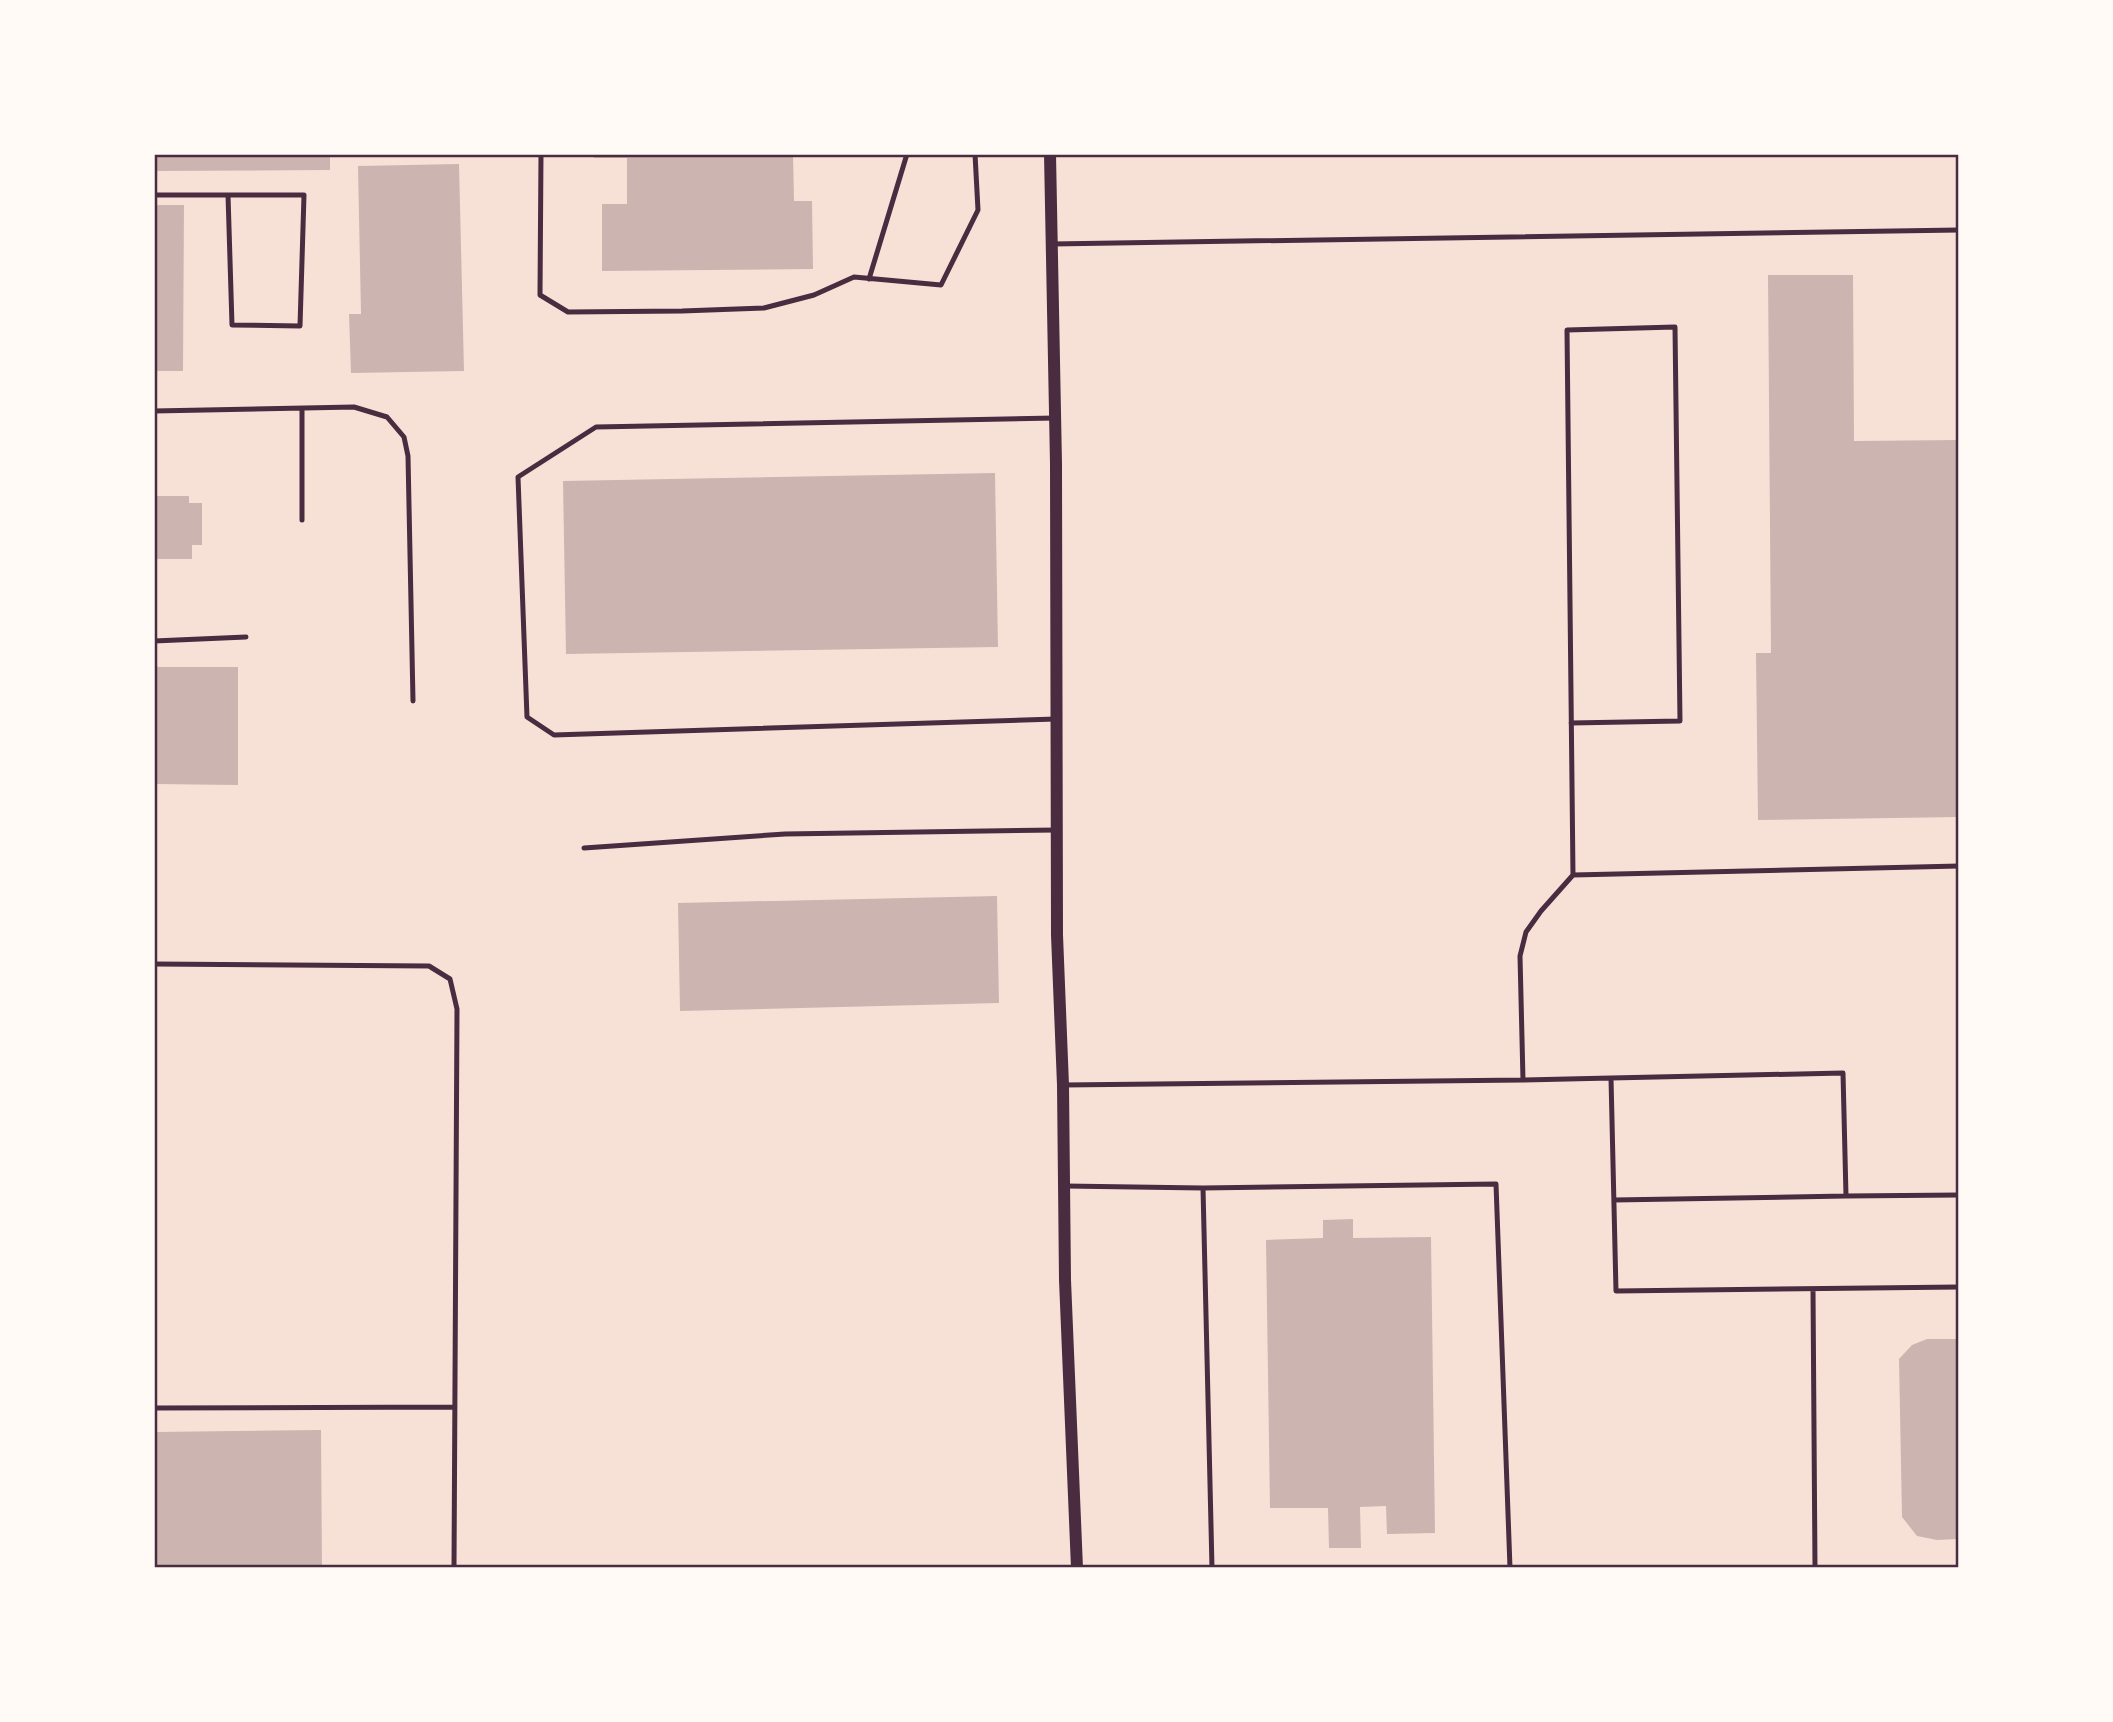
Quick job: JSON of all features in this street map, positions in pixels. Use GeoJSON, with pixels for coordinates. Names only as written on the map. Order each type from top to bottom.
{"type":"FeatureCollection","features":[{"type":"Feature","properties":{"kind":"street"},"geometry":{"type":"LineString","coordinates":[[1050,154],[1055,418],[1057,935],[1063,1085],[1065,1280],[1077,1568]]}},
{"type":"Feature","properties":{"kind":"lane"},"geometry":{"type":"LineString","coordinates":[[541,154],[540,295],[568,312],[764,308],[814,295],[854,277],[941,285],[978,210],[975,154]]}},
{"type":"Feature","properties":{"kind":"lane"},"geometry":{"type":"LineString","coordinates":[[869,279],[907,154]]}},
{"type":"Feature","properties":{"kind":"lane"},"geometry":{"type":"LineString","coordinates":[[154,195],[228,195],[304,195],[300,326],[232,325],[228,195]]}},
{"type":"Feature","properties":{"kind":"lane"},"geometry":{"type":"LineString","coordinates":[[1051,244],[1959,230]]}},
{"type":"Feature","properties":{"kind":"lane"},"geometry":{"type":"LineString","coordinates":[[1523,1080],[1520,957],[1526,932],[1573,875],[1571,723],[1567,330],[1675,327],[1680,721],[1571,723]]}},
{"type":"Feature","properties":{"kind":"lane"},"geometry":{"type":"LineString","coordinates":[[154,411],[354,407],[387,417],[404,437],[408,456],[412,701]]}},
{"type":"Feature","properties":{"kind":"lane"},"geometry":{"type":"LineString","coordinates":[[302,409],[302,520]]}},
{"type":"Feature","properties":{"kind":"lane"},"geometry":{"type":"LineString","coordinates":[[1055,418],[596,427],[518,477],[527,717],[554,735],[1057,719]]}},
{"type":"Feature","properties":{"kind":"lane"},"geometry":{"type":"LineString","coordinates":[[154,641],[246,637]]}},
{"type":"Feature","properties":{"kind":"lane"},"geometry":{"type":"LineString","coordinates":[[584,848],[785,834],[1057,830]]}},
{"type":"Feature","properties":{"kind":"lane"},"geometry":{"type":"LineString","coordinates":[[1573,875],[1959,866]]}},
{"type":"Feature","properties":{"kind":"lane"},"geometry":{"type":"LineString","coordinates":[[154,964],[429,967],[450,979],[457,1009],[454,1568]]}},
{"type":"Feature","properties":{"kind":"lane"},"geometry":{"type":"LineString","coordinates":[[1063,1085],[1843,1073],[1846,1196]]}},
{"type":"Feature","properties":{"kind":"lane"},"geometry":{"type":"LineString","coordinates":[[1611,1078],[1616,1291],[1959,1287]]}},
{"type":"Feature","properties":{"kind":"lane"},"geometry":{"type":"LineString","coordinates":[[1064,1186],[1203,1188],[1496,1184],[1510,1568]]}},
{"type":"Feature","properties":{"kind":"lane"},"geometry":{"type":"LineString","coordinates":[[1203,1188],[1212,1568]]}},
{"type":"Feature","properties":{"kind":"lane"},"geometry":{"type":"LineString","coordinates":[[1614,1200],[1959,1195]]}},
{"type":"Feature","properties":{"kind":"lane"},"geometry":{"type":"LineString","coordinates":[[1813,1289],[1815,1568]]}},
{"type":"Feature","properties":{"kind":"lane"},"geometry":{"type":"LineString","coordinates":[[154,1408],[455,1407]]}},
{"type":"Feature","properties":{"kind":"building"},"geometry":{"type":"Polygon","coordinates":[[[154,154],[330,154],[330,170],[154,171],[154,154]]]}},
{"type":"Feature","properties":{"kind":"building"},"geometry":{"type":"Polygon","coordinates":[[[594,154],[793,154],[794,201],[812,201],[813,269],[602,271],[602,204],[627,204],[627,158],[594,158],[594,154]]]}},
{"type":"Feature","properties":{"kind":"building"},"geometry":{"type":"Polygon","coordinates":[[[459,164],[464,371],[351,373],[349,314],[361,314],[358,166],[459,164]]]}},
{"type":"Feature","properties":{"kind":"building"},"geometry":{"type":"Polygon","coordinates":[[[154,205],[184,205],[183,371],[154,371],[154,205]]]}},
{"type":"Feature","properties":{"kind":"building"},"geometry":{"type":"Polygon","coordinates":[[[1768,275],[1853,275],[1854,441],[1959,440],[1959,817],[1758,820],[1756,653],[1771,653],[1768,275]]]}},
{"type":"Feature","properties":{"kind":"building"},"geometry":{"type":"Polygon","coordinates":[[[995,473],[998,647],[566,654],[563,481],[995,473]]]}},
{"type":"Feature","properties":{"kind":"building"},"geometry":{"type":"Polygon","coordinates":[[[154,496],[189,496],[189,503],[202,503],[202,545],[192,545],[192,559],[154,559],[154,496]]]}},
{"type":"Feature","properties":{"kind":"building"},"geometry":{"type":"Polygon","coordinates":[[[154,667],[238,667],[238,785],[154,784],[154,667]]]}},
{"type":"Feature","properties":{"kind":"building"},"geometry":{"type":"Polygon","coordinates":[[[997,896],[999,1003],[680,1011],[678,903],[997,896]]]}},
{"type":"Feature","properties":{"kind":"building"},"geometry":{"type":"Polygon","coordinates":[[[1353,1219],[1353,1238],[1431,1237],[1435,1533],[1387,1534],[1386,1506],[1360,1507],[1361,1548],[1329,1548],[1328,1508],[1270,1508],[1266,1240],[1323,1238],[1323,1220],[1353,1219]]]}},
{"type":"Feature","properties":{"kind":"building"},"geometry":{"type":"Polygon","coordinates":[[[1927,1339],[1959,1339],[1959,1539],[1937,1540],[1917,1536],[1902,1517],[1899,1359],[1912,1345],[1927,1339]]]}},
{"type":"Feature","properties":{"kind":"building"},"geometry":{"type":"Polygon","coordinates":[[[321,1430],[322,1568],[154,1568],[154,1432],[321,1430]]]}}]}
